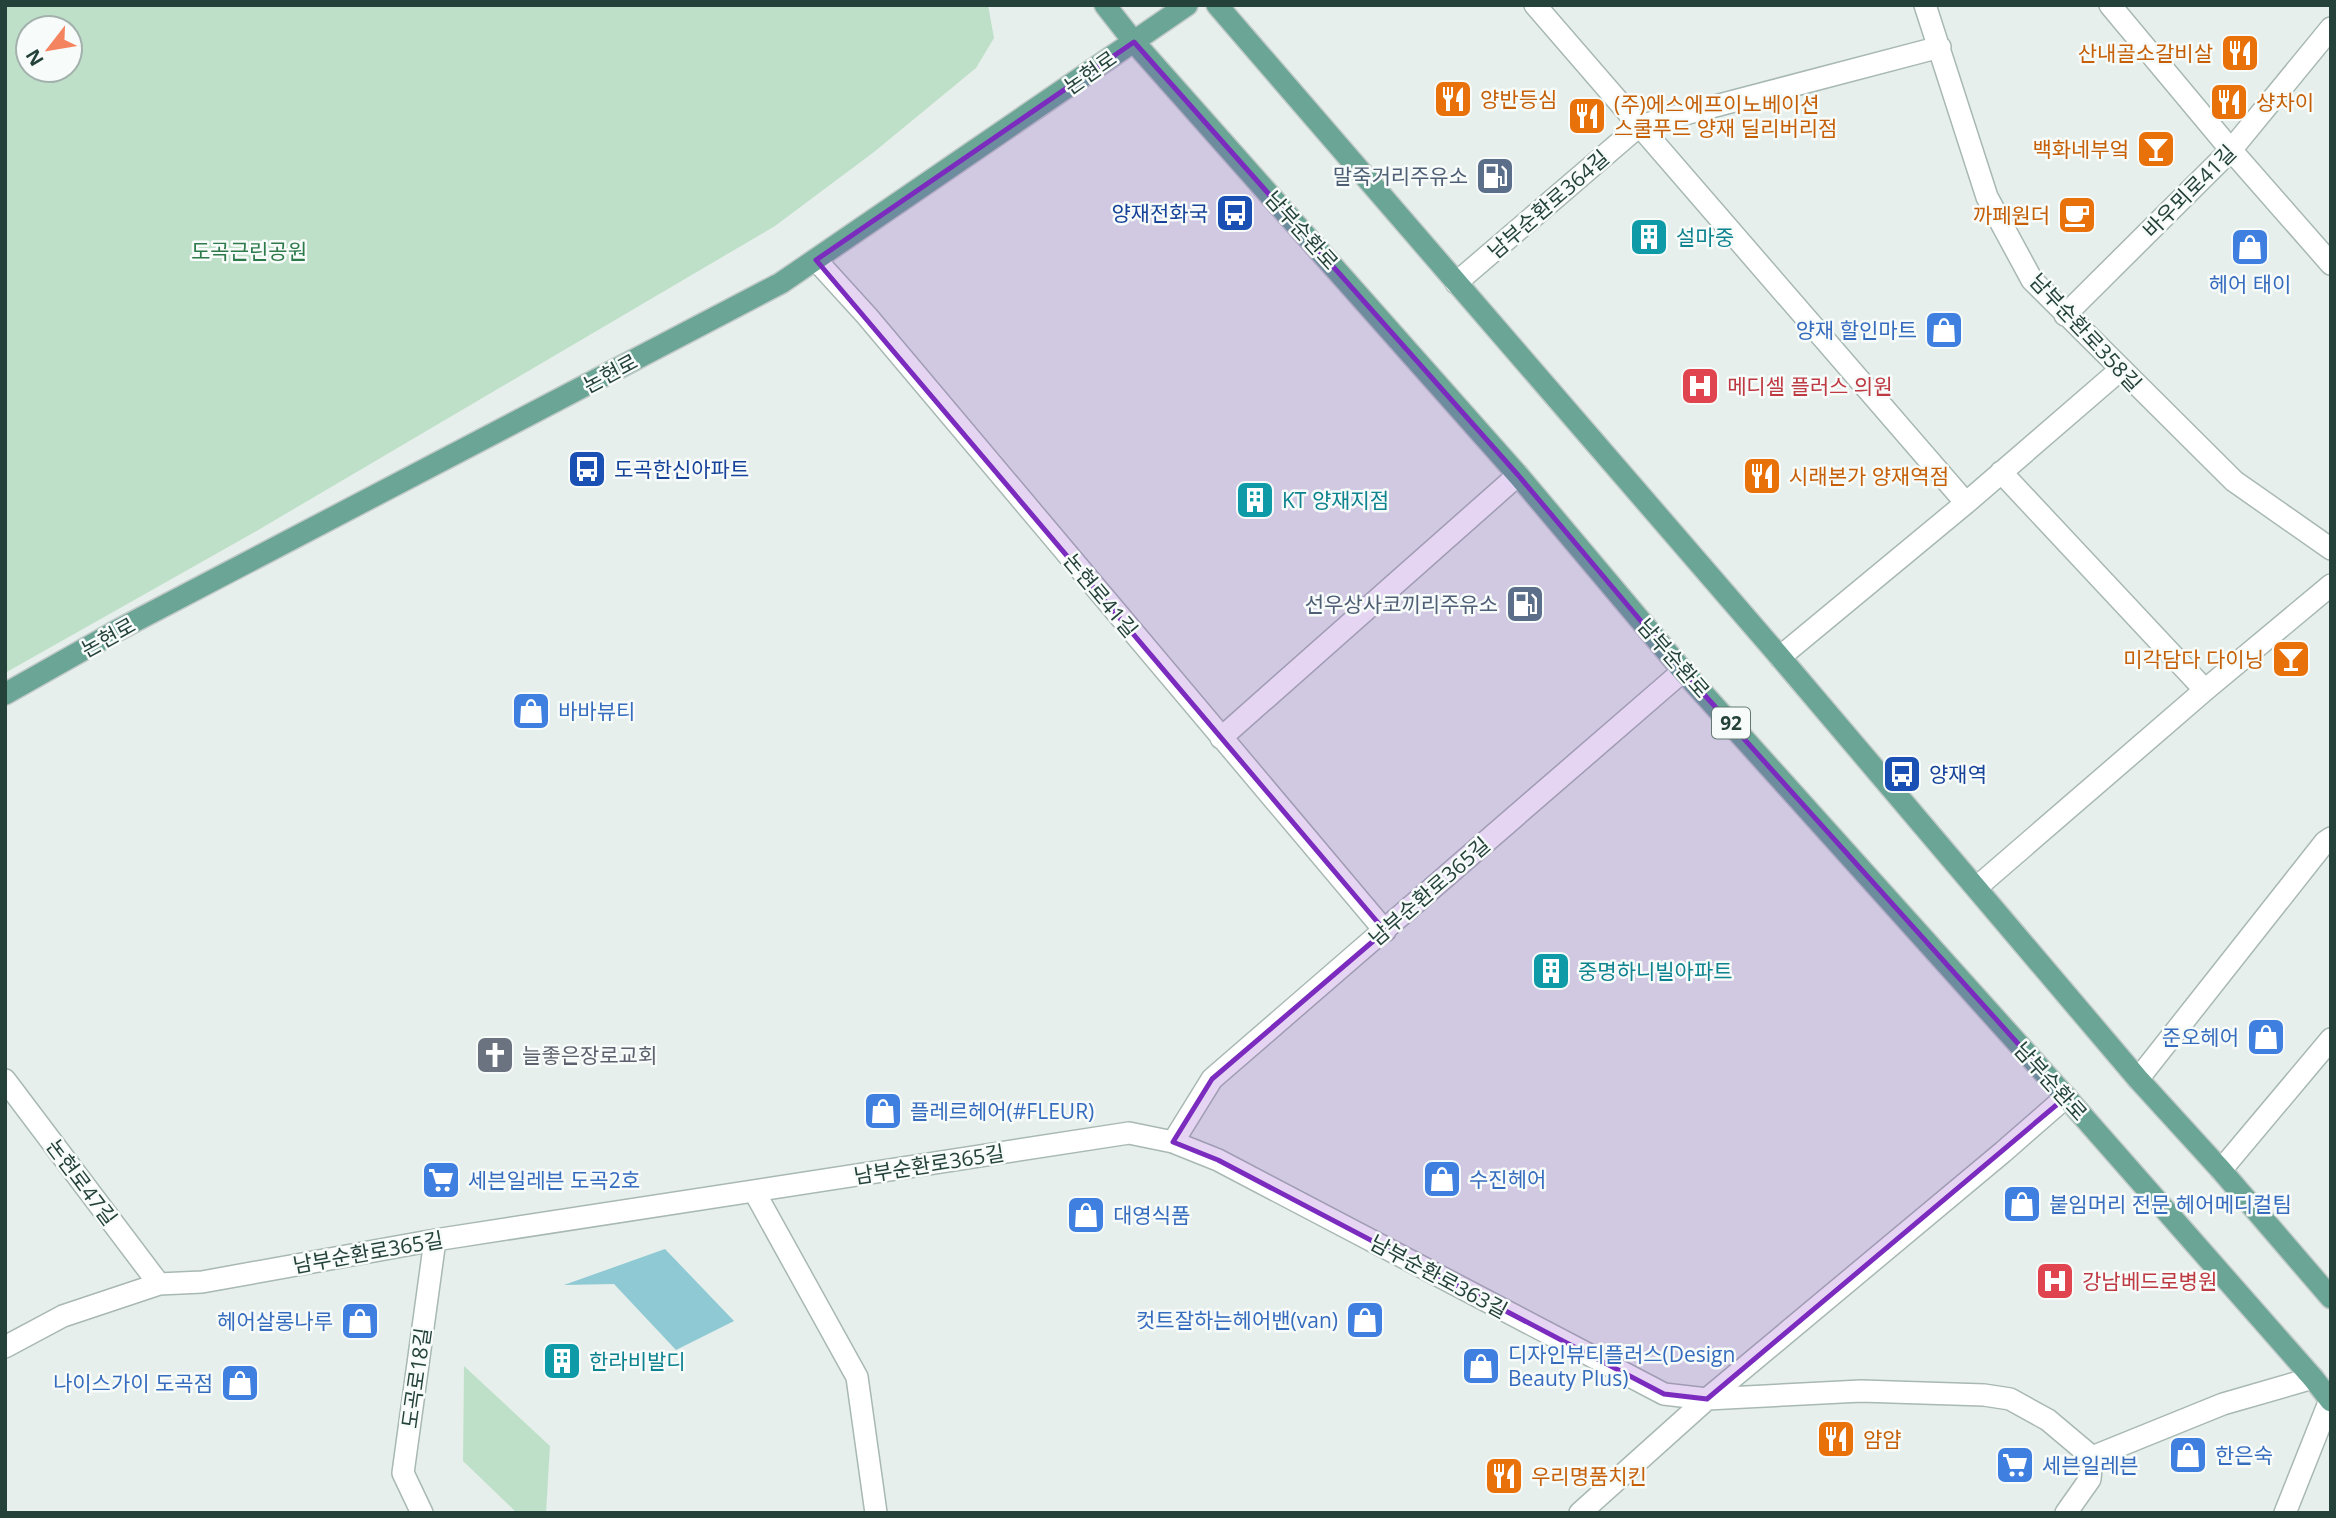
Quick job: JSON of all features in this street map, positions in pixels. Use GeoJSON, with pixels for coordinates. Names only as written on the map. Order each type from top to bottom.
{"type":"FeatureCollection","features":[{"type":"Feature","properties":{"kind":"main road","name":"남부순환로"},"geometry":{"type":"LineString","coordinates":[[1105,5],[1134,42],[1518,475],[1684,671],[2066,1097],[2313,1378],[2330,1401]]}},
{"type":"Feature","properties":{"kind":"main road","name":"논현로"},"geometry":{"type":"LineString","coordinates":[[5,694],[120,629],[780,283],[1187,5]]}},
{"type":"Feature","properties":{"kind":"main road"},"geometry":{"type":"LineString","coordinates":[[1217,5],[1780,657],[2138,1079],[2221,1170],[2331,1298]]}},
{"type":"Feature","properties":{"kind":"street"},"geometry":{"type":"LineString","coordinates":[[1535,5],[1966,503]]}},
{"type":"Feature","properties":{"kind":"street","name":"남부순환로358길"},"geometry":{"type":"LineString","coordinates":[[1925,5],[1987,197],[2032,280],[2234,481],[2331,549]]}},
{"type":"Feature","properties":{"kind":"street"},"geometry":{"type":"LineString","coordinates":[[2110,5],[2331,264]]}},
{"type":"Feature","properties":{"kind":"street","name":"바우뫼로41길"},"geometry":{"type":"LineString","coordinates":[[2065,314],[2231,150],[2331,28]]}},
{"type":"Feature","properties":{"kind":"street","name":"남부순환로364길"},"geometry":{"type":"LineString","coordinates":[[1456,283],[1639,126],[1940,47]]}},
{"type":"Feature","properties":{"kind":"street","name":"논현로41길"},"geometry":{"type":"LineString","coordinates":[[816,260],[876,327],[1385,931]]}},
{"type":"Feature","properties":{"kind":"street"},"geometry":{"type":"LineString","coordinates":[[1780,657],[1966,503],[2120,370]]}},
{"type":"Feature","properties":{"kind":"street"},"geometry":{"type":"LineString","coordinates":[[2001,472],[2204,690]]}},
{"type":"Feature","properties":{"kind":"street"},"geometry":{"type":"LineString","coordinates":[[1221,738],[1518,475]]}},
{"type":"Feature","properties":{"kind":"street"},"geometry":{"type":"LineString","coordinates":[[1977,887],[2204,690],[2331,585]]}},
{"type":"Feature","properties":{"kind":"street","name":"남부순환로365길"},"geometry":{"type":"LineString","coordinates":[[5,1347],[64,1316],[159,1284],[202,1282],[435,1240],[1129,1133],[1173,1142],[1212,1079],[1684,671]]}},
{"type":"Feature","properties":{"kind":"street"},"geometry":{"type":"LineString","coordinates":[[2138,1079],[2317,852],[2331,838]]}},
{"type":"Feature","properties":{"kind":"street"},"geometry":{"type":"LineString","coordinates":[[2221,1170],[2331,1039]]}},
{"type":"Feature","properties":{"kind":"street","name":"논현로47길"},"geometry":{"type":"LineString","coordinates":[[5,1080],[159,1284]]}},
{"type":"Feature","properties":{"kind":"street"},"geometry":{"type":"LineString","coordinates":[[1580,1513],[1707,1399],[2066,1097]]}},
{"type":"Feature","properties":{"kind":"street","name":"남부순환로363길"},"geometry":{"type":"LineString","coordinates":[[1173,1142],[1218,1160],[1664,1394],[1707,1399],[1861,1391],[1984,1395],[2010,1399],[2048,1420],[2092,1457]]}},
{"type":"Feature","properties":{"kind":"street"},"geometry":{"type":"LineString","coordinates":[[754,1191],[857,1377],[876,1513]]}},
{"type":"Feature","properties":{"kind":"street","name":"도곡로18길"},"geometry":{"type":"LineString","coordinates":[[422,1513],[403,1473],[435,1240]]}},
{"type":"Feature","properties":{"kind":"street"},"geometry":{"type":"LineString","coordinates":[[2066,1513],[2090,1479],[2092,1457],[2223,1404],[2313,1378]]}},
{"type":"Feature","properties":{"kind":"street"},"geometry":{"type":"LineString","coordinates":[[2285,1513],[2330,1401]]}},
{"type":"Feature","properties":{"kind":"highlighted area"},"geometry":{"type":"Polygon","coordinates":[[[1134,42],[1518,475],[1683,671],[2066,1097],[1707,1399],[1664,1394],[1218,1160],[1173,1142],[1212,1079],[1385,931],[816,260],[1134,42]]]}},
{"type":"Feature","properties":{"kind":"green space","name":"도곡근린공원"},"geometry":{"type":"Polygon","coordinates":[[[5,5],[988,5],[994,38],[976,68],[874,152],[775,226],[253,533],[5,673],[5,5]]]}},
{"type":"Feature","properties":{"kind":"green space"},"geometry":{"type":"Polygon","coordinates":[[[464,1366],[550,1446],[546,1513],[517,1513],[463,1461],[464,1366]]]}},
{"type":"Feature","properties":{"kind":"water"},"geometry":{"type":"Polygon","coordinates":[[[665,1249],[734,1321],[676,1350],[614,1284],[564,1285],[665,1249]]]}},
{"type":"Feature","properties":{"kind":"place","name":"산내골소갈비살"},"geometry":{"type":"Point","coordinates":[2240,53]}},
{"type":"Feature","properties":{"kind":"place","name":"양반등심"},"geometry":{"type":"Point","coordinates":[1453,99]}},
{"type":"Feature","properties":{"kind":"place","name":"샹차이"},"geometry":{"type":"Point","coordinates":[2229,102]}},
{"type":"Feature","properties":{"kind":"place","name":"(주)에스에프이노베이션 스쿨푸드 양재 딜리버리점"},"geometry":{"type":"Point","coordinates":[1587,116]}},
{"type":"Feature","properties":{"kind":"place","name":"백화네부엌"},"geometry":{"type":"Point","coordinates":[2156,149]}},
{"type":"Feature","properties":{"kind":"place","name":"말죽거리주유소"},"geometry":{"type":"Point","coordinates":[1495,176]}},
{"type":"Feature","properties":{"kind":"place","name":"양재전화국"},"geometry":{"type":"Point","coordinates":[1235,213]}},
{"type":"Feature","properties":{"kind":"place","name":"까페원더"},"geometry":{"type":"Point","coordinates":[2077,215]}},
{"type":"Feature","properties":{"kind":"place","name":"설마중"},"geometry":{"type":"Point","coordinates":[1649,237]}},
{"type":"Feature","properties":{"kind":"place","name":"헤어 태이"},"geometry":{"type":"Point","coordinates":[2250,247]}},
{"type":"Feature","properties":{"kind":"place","name":"양재 할인마트"},"geometry":{"type":"Point","coordinates":[1944,330]}},
{"type":"Feature","properties":{"kind":"place","name":"메디셀 플러스 의원"},"geometry":{"type":"Point","coordinates":[1700,386]}},
{"type":"Feature","properties":{"kind":"place","name":"도곡한신아파트"},"geometry":{"type":"Point","coordinates":[587,469]}},
{"type":"Feature","properties":{"kind":"place","name":"시래본가 양재역점"},"geometry":{"type":"Point","coordinates":[1762,476]}},
{"type":"Feature","properties":{"kind":"place","name":"KT 양재지점"},"geometry":{"type":"Point","coordinates":[1255,500]}},
{"type":"Feature","properties":{"kind":"place","name":"선우상사코끼리주유소"},"geometry":{"type":"Point","coordinates":[1525,604]}},
{"type":"Feature","properties":{"kind":"place","name":"미각담다 다이닝"},"geometry":{"type":"Point","coordinates":[2291,659]}},
{"type":"Feature","properties":{"kind":"place","name":"바바뷰티"},"geometry":{"type":"Point","coordinates":[531,711]}},
{"type":"Feature","properties":{"kind":"place","name":"양재역"},"geometry":{"type":"Point","coordinates":[1902,774]}},
{"type":"Feature","properties":{"kind":"place","name":"중명하니빌아파트"},"geometry":{"type":"Point","coordinates":[1551,971]}},
{"type":"Feature","properties":{"kind":"place","name":"준오헤어"},"geometry":{"type":"Point","coordinates":[2266,1037]}},
{"type":"Feature","properties":{"kind":"place","name":"늘좋은장로교회"},"geometry":{"type":"Point","coordinates":[495,1055]}},
{"type":"Feature","properties":{"kind":"place","name":"플레르헤어(#FLEUR)"},"geometry":{"type":"Point","coordinates":[883,1111]}},
{"type":"Feature","properties":{"kind":"place","name":"수진헤어"},"geometry":{"type":"Point","coordinates":[1442,1179]}},
{"type":"Feature","properties":{"kind":"place","name":"세븐일레븐 도곡2호"},"geometry":{"type":"Point","coordinates":[441,1180]}},
{"type":"Feature","properties":{"kind":"place","name":"붙임머리 전문 헤어메디컬팀"},"geometry":{"type":"Point","coordinates":[2022,1204]}},
{"type":"Feature","properties":{"kind":"place","name":"대영식품"},"geometry":{"type":"Point","coordinates":[1086,1215]}},
{"type":"Feature","properties":{"kind":"place","name":"강남베드로병원"},"geometry":{"type":"Point","coordinates":[2055,1281]}},
{"type":"Feature","properties":{"kind":"place","name":"컷트잘하는헤어밴(van)"},"geometry":{"type":"Point","coordinates":[1365,1320]}},
{"type":"Feature","properties":{"kind":"place","name":"헤어살롱나루"},"geometry":{"type":"Point","coordinates":[360,1321]}},
{"type":"Feature","properties":{"kind":"place","name":"한라비발디"},"geometry":{"type":"Point","coordinates":[562,1361]}},
{"type":"Feature","properties":{"kind":"place","name":"디자인뷰티플러스(Design Beauty Plus)"},"geometry":{"type":"Point","coordinates":[1481,1366]}},
{"type":"Feature","properties":{"kind":"place","name":"나이스가이 도곡점"},"geometry":{"type":"Point","coordinates":[240,1383]}},
{"type":"Feature","properties":{"kind":"place","name":"얌얌"},"geometry":{"type":"Point","coordinates":[1836,1439]}},
{"type":"Feature","properties":{"kind":"place","name":"한은숙"},"geometry":{"type":"Point","coordinates":[2188,1455]}},
{"type":"Feature","properties":{"kind":"place","name":"세븐일레븐"},"geometry":{"type":"Point","coordinates":[2015,1465]}},
{"type":"Feature","properties":{"kind":"place","name":"우리명품치킨"},"geometry":{"type":"Point","coordinates":[1504,1476]}}]}
